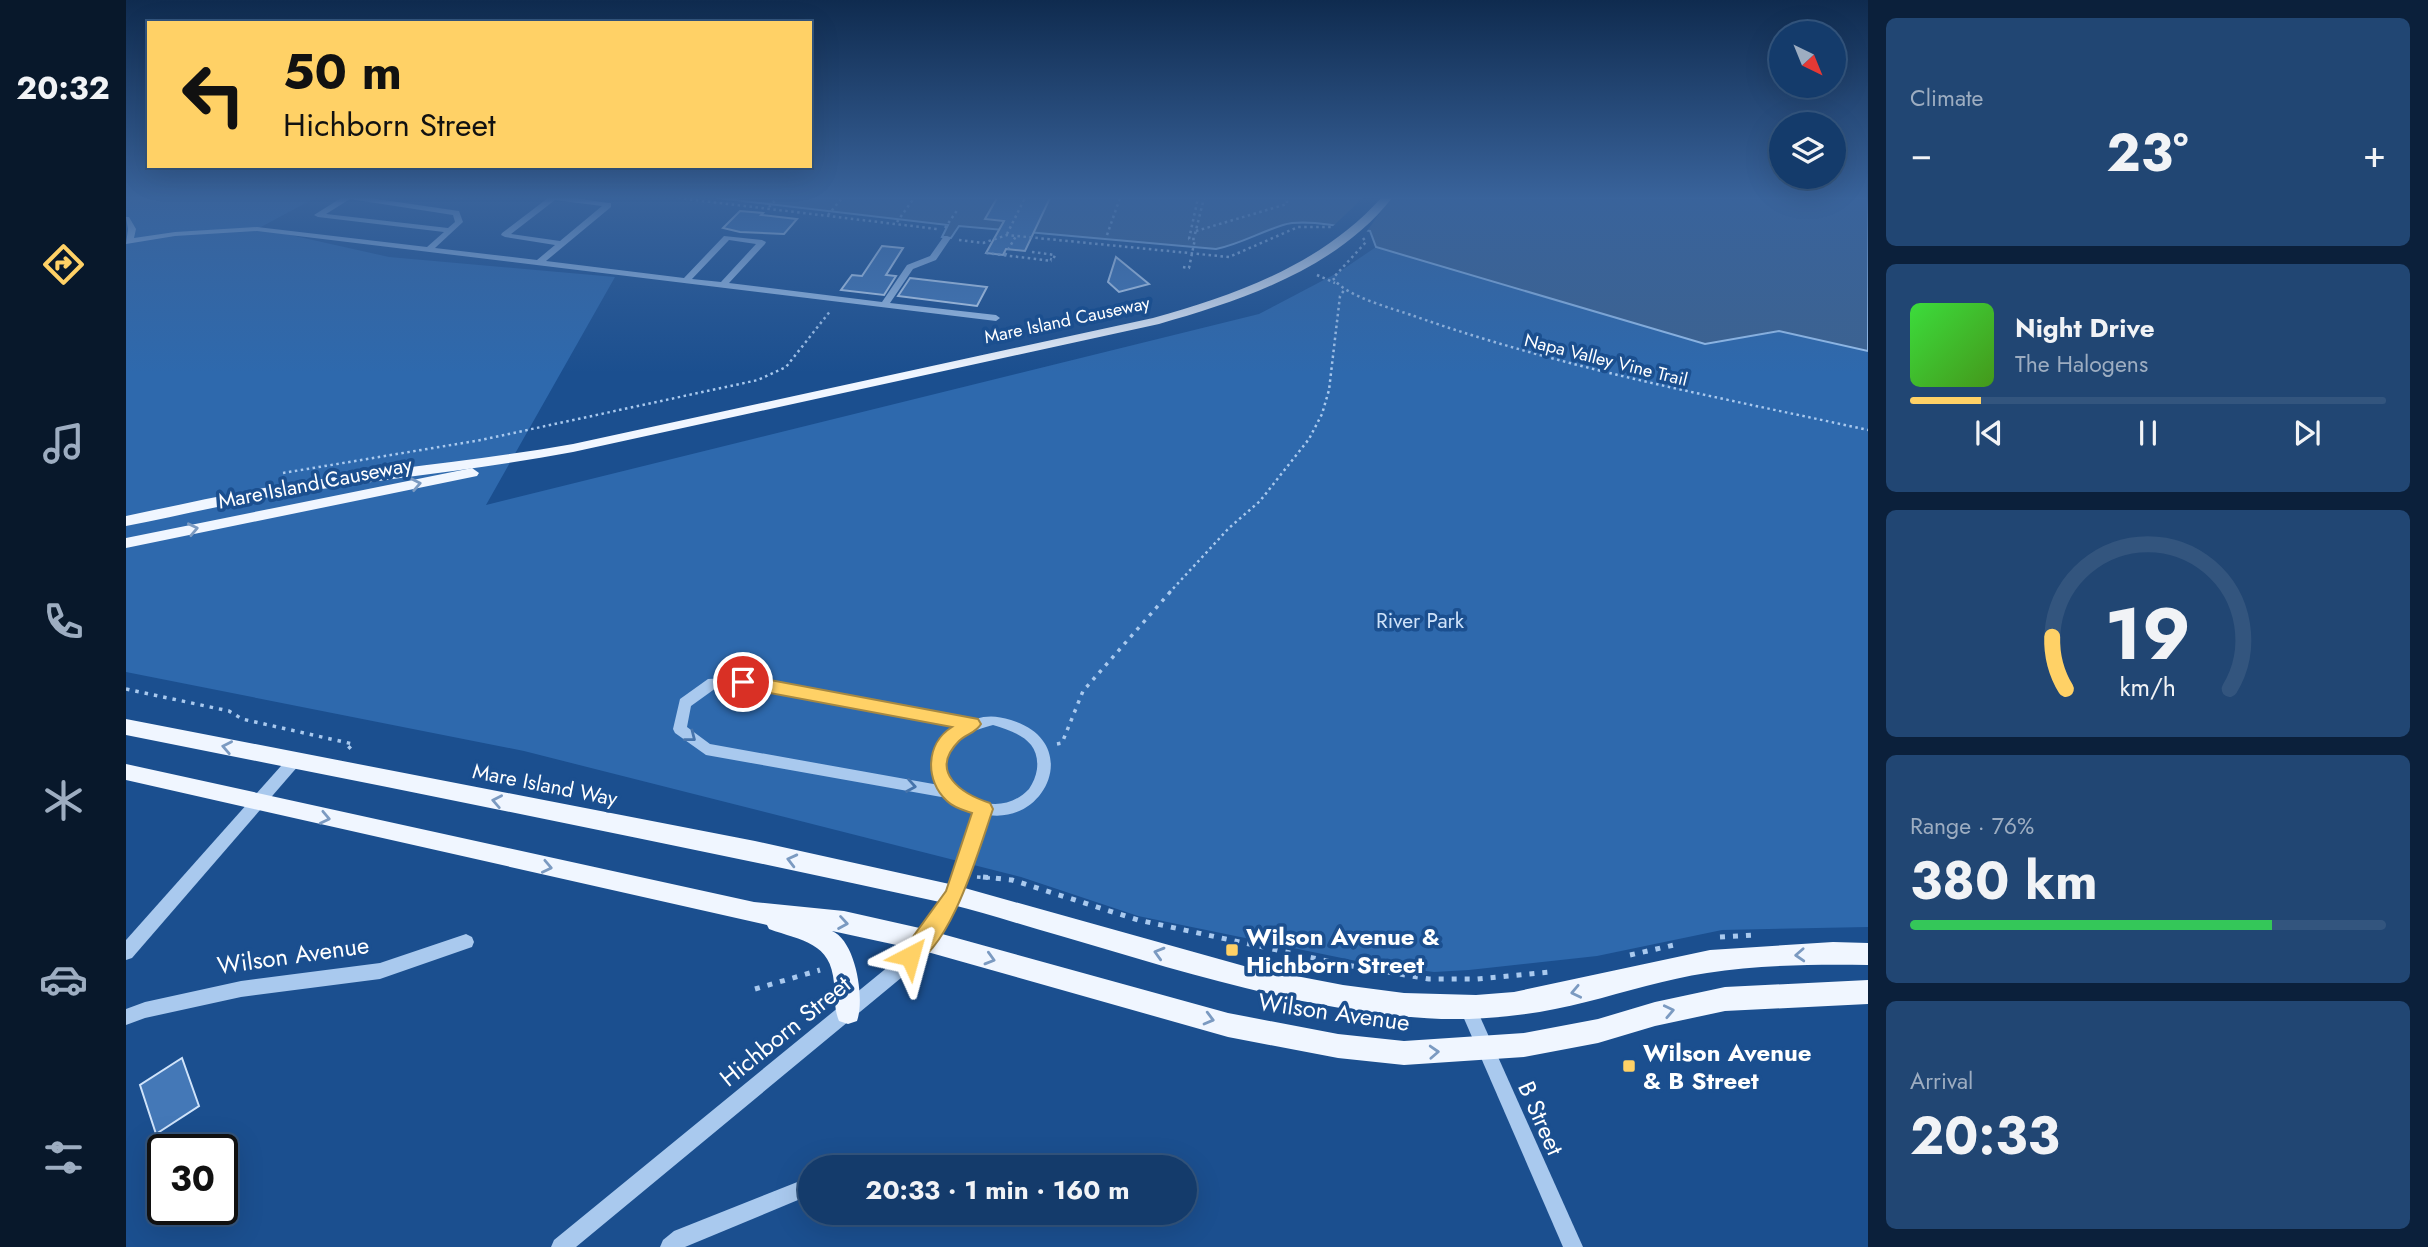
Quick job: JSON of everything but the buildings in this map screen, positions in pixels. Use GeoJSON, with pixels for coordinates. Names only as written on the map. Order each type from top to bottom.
{"type":"FeatureCollection","features":[{"type":"Feature","properties":{"kind":"main road","name":"Mare Island Causeway"},"geometry":{"type":"LineString","coordinates":[[126,543],[476,472],[512,459],[1053,344],[1185,313],[1275,279],[1310,256]]}},
{"type":"Feature","properties":{"kind":"main road","name":"Mare Island Causeway"},"geometry":{"type":"LineString","coordinates":[[126,521],[281,489],[478,461],[512,459]]}},
{"type":"Feature","properties":{"kind":"main road","name":"Mare Island Way"},"geometry":{"type":"LineString","coordinates":[[126,727],[295,750],[873,879],[958,885]]}},
{"type":"Feature","properties":{"kind":"main road"},"geometry":{"type":"LineString","coordinates":[[126,772],[754,913],[844,922],[925,940]]}},
{"type":"Feature","properties":{"kind":"main road","name":"Wilson Avenue"},"geometry":{"type":"LineString","coordinates":[[958,885],[1244,978],[1367,1000],[1467,1007],[1514,1004],[1710,961],[1833,953],[1868,954]]}},
{"type":"Feature","properties":{"kind":"main road"},"geometry":{"type":"LineString","coordinates":[[754,913],[831,942],[844,964],[848,1012]]}},
{"type":"Feature","properties":{"kind":"main road","name":"Wilson Avenue"},"geometry":{"type":"LineString","coordinates":[[925,940],[1228,1024],[1324,1044],[1404,1053],[1524,1045],[1598,1031],[1656,1014],[1725,999],[1868,992]]}},
{"type":"Feature","properties":{"kind":"street"},"geometry":{"type":"LineString","coordinates":[[490,256],[996,318]]}},
{"type":"Feature","properties":{"kind":"street"},"geometry":{"type":"LineString","coordinates":[[540,262],[547,256]]}},
{"type":"Feature","properties":{"kind":"street"},"geometry":{"type":"LineString","coordinates":[[687,279],[709,256]]}},
{"type":"Feature","properties":{"kind":"street"},"geometry":{"type":"LineString","coordinates":[[724,284],[749,256]]}},
{"type":"Feature","properties":{"kind":"street"},"geometry":{"type":"LineString","coordinates":[[885,304],[910,267],[934,256]]}},
{"type":"Feature","properties":{"kind":"street"},"geometry":{"type":"LineString","coordinates":[[951,793],[706,749],[680,729],[685,703],[713,683],[743,682],[972,724]]}},
{"type":"Feature","properties":{"kind":"street"},"geometry":{"type":"LineString","coordinates":[[993,720],[1010,723],[1030,733],[1042,746],[1047,765],[1040,786],[1034,794],[1006,808],[983,809],[961,801],[941,779],[941,752],[953,735],[972,724],[993,720]]}},
{"type":"Feature","properties":{"kind":"street"},"geometry":{"type":"LineString","coordinates":[[126,952],[259,803],[295,750]]}},
{"type":"Feature","properties":{"kind":"street","name":"Hichborn Street"},"geometry":{"type":"LineString","coordinates":[[561,1247],[895,972],[925,940],[958,885],[983,809]]}},
{"type":"Feature","properties":{"kind":"street","name":"Wilson Avenue"},"geometry":{"type":"LineString","coordinates":[[126,1017],[145,1010],[241,989],[380,971],[466,942]]}},
{"type":"Feature","properties":{"kind":"street","name":"B Street"},"geometry":{"type":"LineString","coordinates":[[1467,1007],[1483,1049],[1573,1247]]}},
{"type":"Feature","properties":{"kind":"street"},"geometry":{"type":"LineString","coordinates":[[670,1247],[681,1238],[798,1191]]}},
{"type":"Feature","properties":{"kind":"path"},"geometry":{"type":"LineString","coordinates":[[1007,256],[1052,261]]}},
{"type":"Feature","properties":{"kind":"path"},"geometry":{"type":"LineString","coordinates":[[1024,258],[1053,260],[1055,256]]}},
{"type":"Feature","properties":{"kind":"path"},"geometry":{"type":"LineString","coordinates":[[1183,267],[1189,268],[1192,256]]}},
{"type":"Feature","properties":{"kind":"path","name":"Napa Valley Vine Trail"},"geometry":{"type":"LineString","coordinates":[[1042,746],[1062,743],[1083,691],[1114,653],[1229,528],[1260,501],[1309,439],[1322,414],[1329,390],[1340,296],[1345,289],[1455,331],[1562,364],[1653,386],[1868,430]]}},
{"type":"Feature","properties":{"kind":"path"},"geometry":{"type":"LineString","coordinates":[[271,475],[481,440],[758,380],[786,367],[840,298]]}},
{"type":"Feature","properties":{"kind":"path"},"geometry":{"type":"LineString","coordinates":[[126,689],[229,711],[242,719],[353,744],[347,750]]}},
{"type":"Feature","properties":{"kind":"path"},"geometry":{"type":"LineString","coordinates":[[295,750],[303,732]]}},
{"type":"Feature","properties":{"kind":"path"},"geometry":{"type":"LineString","coordinates":[[958,885],[1012,880],[1138,920],[1346,965],[1417,977],[1477,979],[1559,971]]}},
{"type":"Feature","properties":{"kind":"path"},"geometry":{"type":"LineString","coordinates":[[1712,939],[1760,934]]}},
{"type":"Feature","properties":{"kind":"path"},"geometry":{"type":"LineString","coordinates":[[1628,955],[1676,945]]}},
{"type":"Feature","properties":{"kind":"path"},"geometry":{"type":"LineString","coordinates":[[755,989],[844,964]]}},
{"type":"Feature","properties":{"kind":"green space","name":"River Park"},"geometry":{"type":"Polygon","coordinates":[[[126,256],[385,256],[615,277],[486,505],[1259,314],[1339,272],[1362,256],[1619,256],[1868,334],[1868,927],[1722,930],[1597,956],[1469,970],[1434,972],[1371,964],[1138,916],[1021,877],[524,751],[126,672],[126,256]]]}},
{"type":"Feature","properties":{"kind":"shaded area"},"geometry":{"type":"Polygon","coordinates":[[[1407,256],[1868,256],[1868,351],[1779,331],[1705,344],[1407,256]]]}},
{"type":"Feature","properties":{"kind":"place","name":"Wilson Avenue & Hichborn Street"},"geometry":{"type":"Point","coordinates":[1232,950]}},
{"type":"Feature","properties":{"kind":"place","name":"Wilson Avenue & B Street"},"geometry":{"type":"Point","coordinates":[1629,1066]}},
{"type":"Feature","properties":{"kind":"route"},"geometry":{"type":"LineString","coordinates":[[743,682],[972,724],[953,735],[941,752],[939,768],[941,779],[951,794],[983,809],[954,895],[925,940],[910,956]]}}]}
